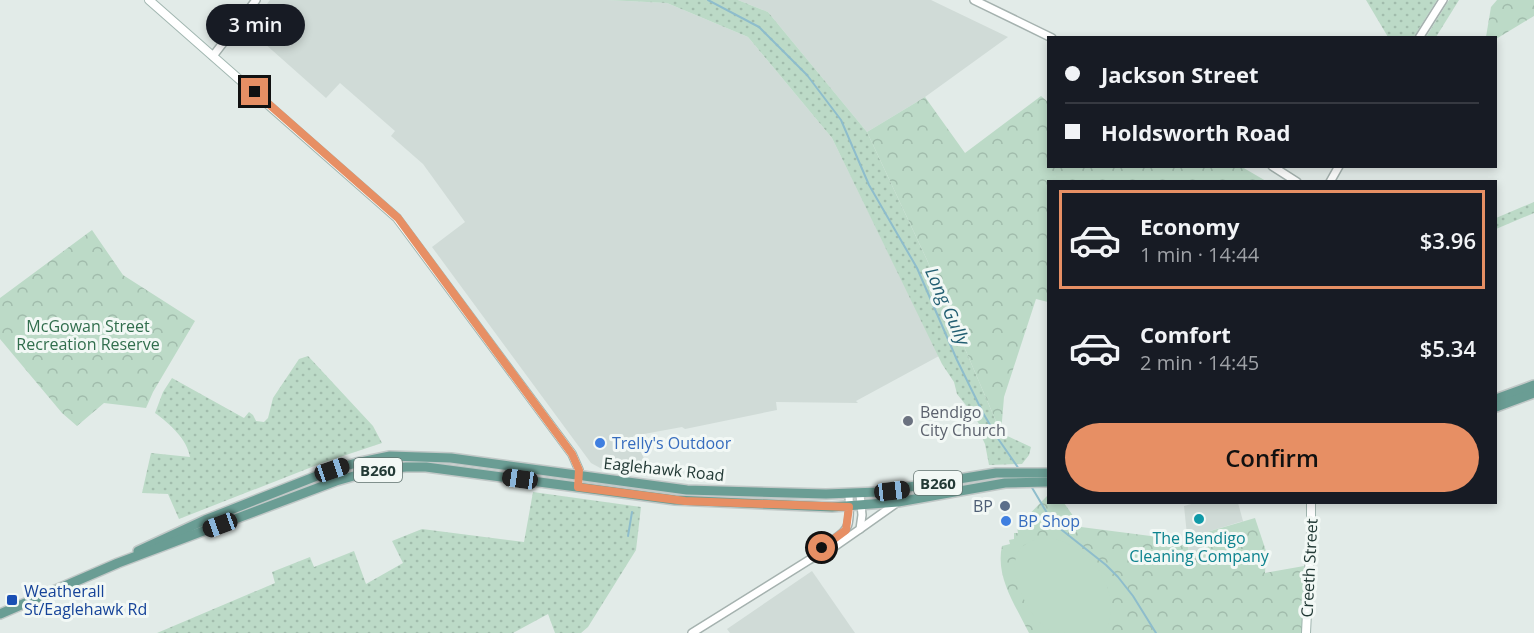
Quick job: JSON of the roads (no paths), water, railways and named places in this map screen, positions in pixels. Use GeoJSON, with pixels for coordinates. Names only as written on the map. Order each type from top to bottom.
{"type":"FeatureCollection","features":[{"type":"Feature","properties":{"kind":"main road"},"geometry":{"type":"LineString","coordinates":[[148,0],[398,218],[572,454],[578,466],[578,487]]}},
{"type":"Feature","properties":{"kind":"main road"},"geometry":{"type":"LineString","coordinates":[[1497,399],[1534,385]]}},
{"type":"Feature","properties":{"kind":"main road"},"geometry":{"type":"LineString","coordinates":[[1497,407],[1534,393]]}},
{"type":"Feature","properties":{"kind":"main road","name":"Eaglehawk Road"},"geometry":{"type":"LineString","coordinates":[[0,614],[118,563],[205,520],[332,470],[380,458],[439,457],[687,490],[849,494],[906,489],[981,475],[1026,471],[1047,472]]}},
{"type":"Feature","properties":{"kind":"main road","name":"Eaglehawk Road"},"geometry":{"type":"LineString","coordinates":[[152,547],[329,484],[375,470],[406,467],[436,468],[685,501],[832,507],[898,502],[976,487],[1047,482]]}},
{"type":"Feature","properties":{"kind":"main road"},"geometry":{"type":"LineString","coordinates":[[775,492],[780,499],[832,507]]}},
{"type":"Feature","properties":{"kind":"main road"},"geometry":{"type":"LineString","coordinates":[[1306,504],[1311,514]]}},
{"type":"Feature","properties":{"kind":"main road","name":"Creeth Street"},"geometry":{"type":"LineString","coordinates":[[1305,633],[1311,504]]}},
{"type":"Feature","properties":{"kind":"street"},"geometry":{"type":"LineString","coordinates":[[213,56],[256,0]]}},
{"type":"Feature","properties":{"kind":"street"},"geometry":{"type":"LineString","coordinates":[[974,0],[1048,36]]}},
{"type":"Feature","properties":{"kind":"street"},"geometry":{"type":"LineString","coordinates":[[1420,36],[1443,0]]}},
{"type":"Feature","properties":{"kind":"street"},"geometry":{"type":"LineString","coordinates":[[1275,168],[1294,180]]}},
{"type":"Feature","properties":{"kind":"street"},"geometry":{"type":"LineString","coordinates":[[809,560],[846,530],[849,494]]}},
{"type":"Feature","properties":{"kind":"street"},"geometry":{"type":"LineString","coordinates":[[860,494],[860,529]]}},
{"type":"Feature","properties":{"kind":"street"},"geometry":{"type":"LineString","coordinates":[[692,633],[837,545],[898,502]]}},
{"type":"Feature","properties":{"kind":"waterway","name":"Long Gully"},"geometry":{"type":"LineString","coordinates":[[708,0],[759,27],[807,75],[841,120],[869,185],[917,268],[983,413],[1019,469]]}},
{"type":"Feature","properties":{"kind":"waterway","name":"Long Gully"},"geometry":{"type":"LineString","coordinates":[[1031,486],[1053,523],[1118,577],[1156,633]]}},
{"type":"Feature","properties":{"kind":"waterway"},"geometry":{"type":"LineString","coordinates":[[628,536],[632,512]]}},
{"type":"Feature","properties":{"kind":"place","name":"Bendigo City Church"},"geometry":{"type":"Point","coordinates":[908,421]}},
{"type":"Feature","properties":{"kind":"place","name":"Trelly's Outdoor"},"geometry":{"type":"Point","coordinates":[600,443]}},
{"type":"Feature","properties":{"kind":"place","name":"BP"},"geometry":{"type":"Point","coordinates":[1005,506]}},
{"type":"Feature","properties":{"kind":"place","name":"The Bendigo Cleaning Company"},"geometry":{"type":"Point","coordinates":[1199,519]}},
{"type":"Feature","properties":{"kind":"place","name":"BP Shop"},"geometry":{"type":"Point","coordinates":[1006,521]}},
{"type":"Feature","properties":{"kind":"place","name":"Weatherall St/Eaglehawk Rd"},"geometry":{"type":"Point","coordinates":[12,600]}},
{"type":"Feature","properties":{"kind":"park label","name":"McGowan Street Recreation Reserve"},"geometry":{"type":"Point","coordinates":[88,335]}}]}
